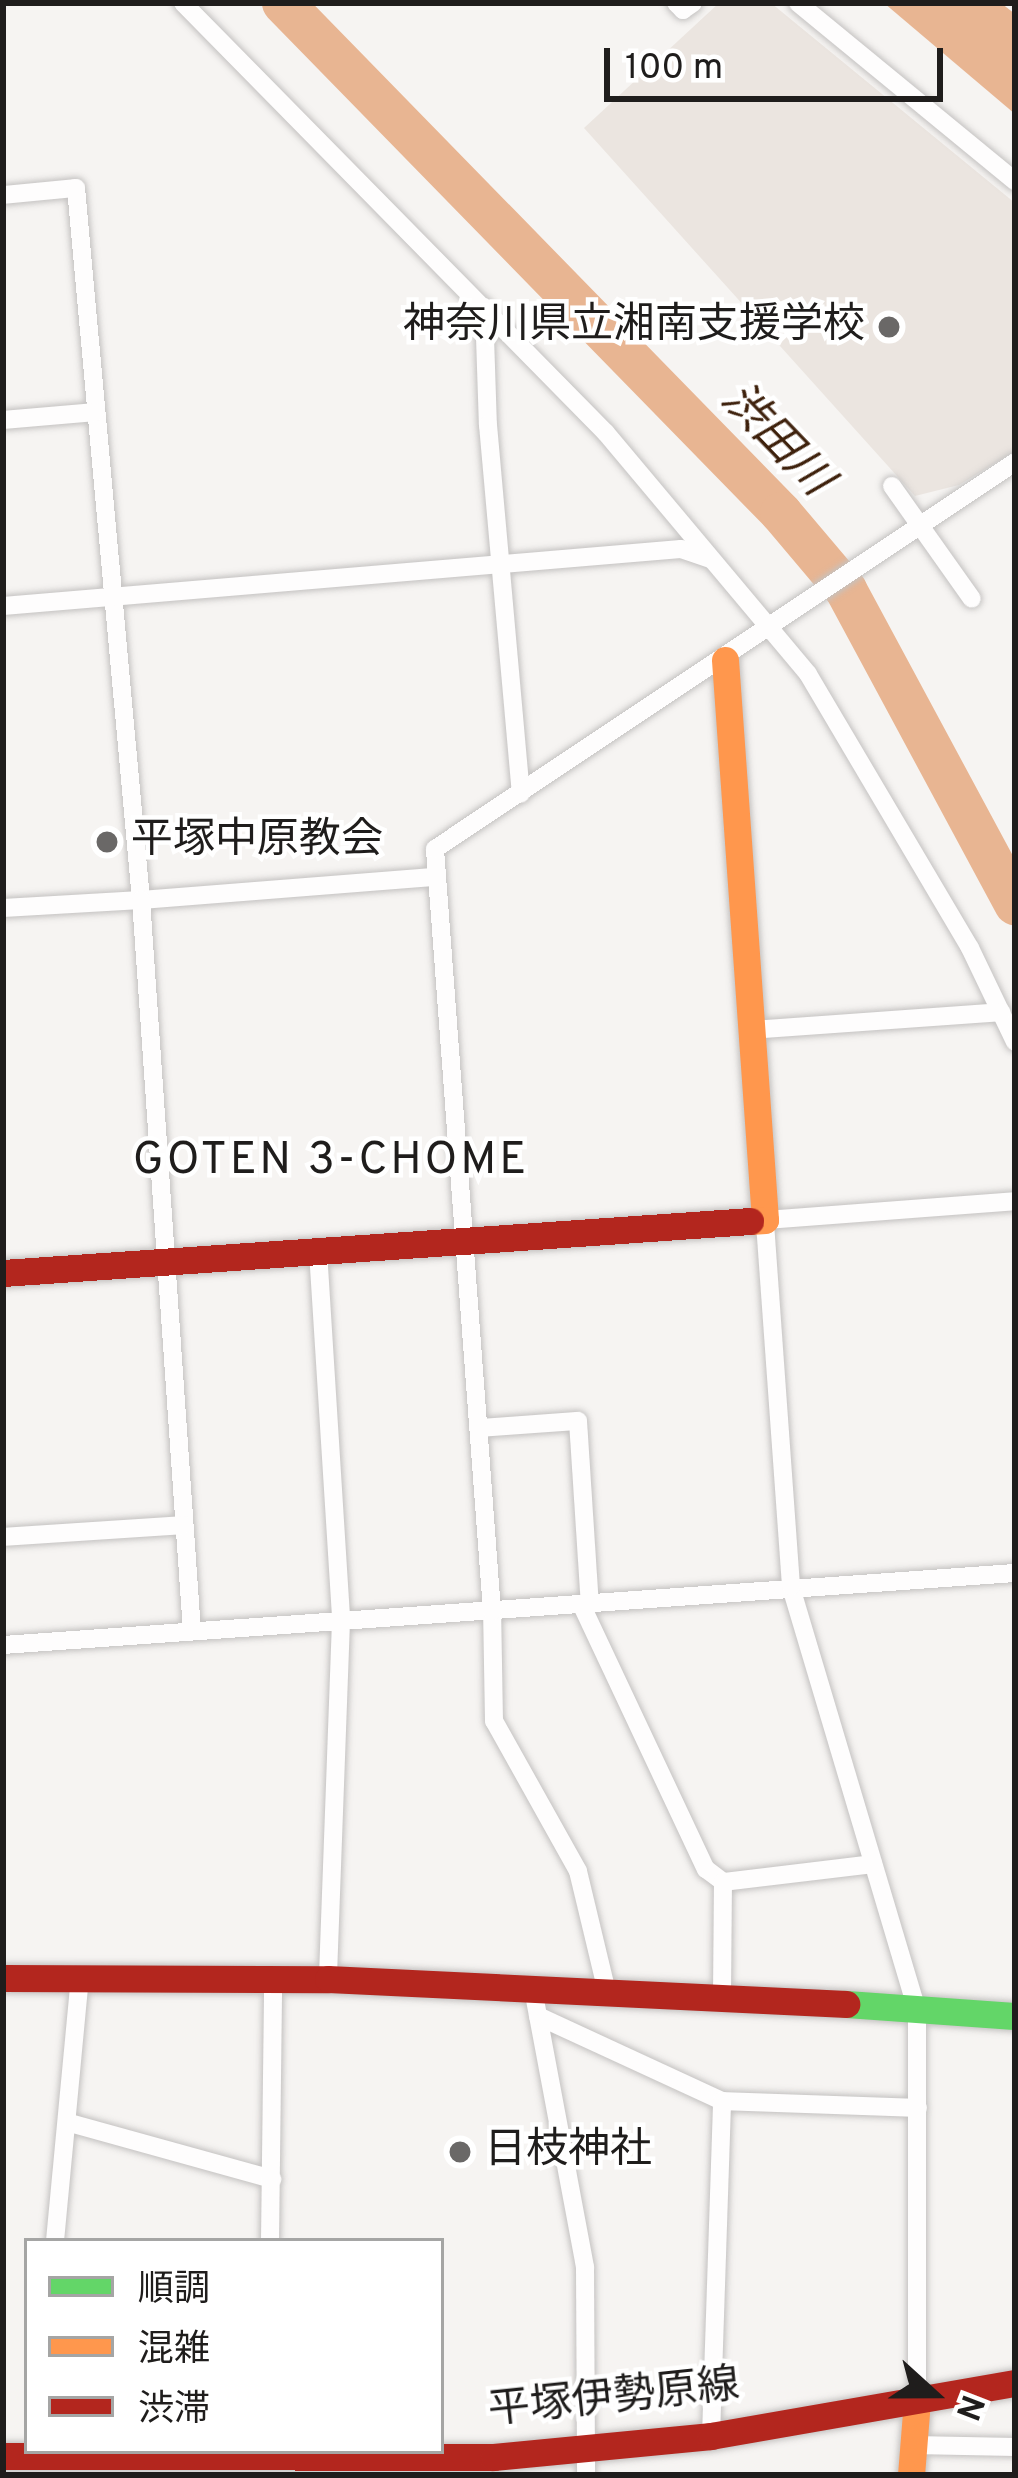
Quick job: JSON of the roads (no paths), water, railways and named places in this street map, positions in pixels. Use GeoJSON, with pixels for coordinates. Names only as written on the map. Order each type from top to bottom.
{"type":"FeatureCollection","features":[{"type":"Feature","properties":{"kind":"street"},"geometry":{"type":"LineString","coordinates":[[183,3],[606,433],[771,627],[808,674],[970,949],[1015,1042]]}},
{"type":"Feature","properties":{"kind":"street"},"geometry":{"type":"LineString","coordinates":[[676,3],[683,10],[693,3]]}},
{"type":"Feature","properties":{"kind":"street"},"geometry":{"type":"LineString","coordinates":[[798,3],[1015,181]]}},
{"type":"Feature","properties":{"kind":"street"},"geometry":{"type":"LineString","coordinates":[[3,195],[76,188],[141,900],[192,1631]]}},
{"type":"Feature","properties":{"kind":"street"},"geometry":{"type":"LineString","coordinates":[[484,307],[499,563],[520,794]]}},
{"type":"Feature","properties":{"kind":"street"},"geometry":{"type":"LineString","coordinates":[[3,420],[96,412]]}},
{"type":"Feature","properties":{"kind":"street"},"geometry":{"type":"LineString","coordinates":[[607,1991],[578,1871],[494,1721],[492,1611],[435,849],[1015,462]]}},
{"type":"Feature","properties":{"kind":"street"},"geometry":{"type":"LineString","coordinates":[[892,486],[916,527],[972,599]]}},
{"type":"Feature","properties":{"kind":"street"},"geometry":{"type":"LineString","coordinates":[[3,606],[681,549],[715,560]]}},
{"type":"Feature","properties":{"kind":"street"},"geometry":{"type":"LineString","coordinates":[[725,659],[790,1586],[917,2010],[917,2401],[911,2475]]}},
{"type":"Feature","properties":{"kind":"street"},"geometry":{"type":"LineString","coordinates":[[3,908],[436,877]]}},
{"type":"Feature","properties":{"kind":"street"},"geometry":{"type":"LineString","coordinates":[[751,1030],[1001,1012]]}},
{"type":"Feature","properties":{"kind":"street"},"geometry":{"type":"LineString","coordinates":[[3,1273],[1015,1201]]}},
{"type":"Feature","properties":{"kind":"street"},"geometry":{"type":"LineString","coordinates":[[318,1251],[341,1621],[328,1979]]}},
{"type":"Feature","properties":{"kind":"street"},"geometry":{"type":"LineString","coordinates":[[479,1428],[578,1421],[586,1606],[706,1869],[723,1882],[873,1864]]}},
{"type":"Feature","properties":{"kind":"street"},"geometry":{"type":"LineString","coordinates":[[3,1537],[184,1525]]}},
{"type":"Feature","properties":{"kind":"street"},"geometry":{"type":"LineString","coordinates":[[3,1645],[1015,1573]]}},
{"type":"Feature","properties":{"kind":"street"},"geometry":{"type":"LineString","coordinates":[[722,1995],[723,1882]]}},
{"type":"Feature","properties":{"kind":"street"},"geometry":{"type":"LineString","coordinates":[[271,2238],[273,1977]]}},
{"type":"Feature","properties":{"kind":"street"},"geometry":{"type":"LineString","coordinates":[[3,1978],[328,1979],[536,2002],[607,1991],[1015,2016]]}},
{"type":"Feature","properties":{"kind":"street"},"geometry":{"type":"LineString","coordinates":[[55,2238],[70,2123],[80,1978]]}},
{"type":"Feature","properties":{"kind":"street"},"geometry":{"type":"LineString","coordinates":[[536,2002],[722,2101],[918,2108]]}},
{"type":"Feature","properties":{"kind":"street"},"geometry":{"type":"LineString","coordinates":[[536,2002],[585,2267],[586,2462]]}},
{"type":"Feature","properties":{"kind":"street"},"geometry":{"type":"LineString","coordinates":[[711,2436],[722,2101]]}},
{"type":"Feature","properties":{"kind":"street"},"geometry":{"type":"LineString","coordinates":[[70,2123],[272,2179]]}},
{"type":"Feature","properties":{"kind":"street","name":"平塚伊勢原線"},"geometry":{"type":"LineString","coordinates":[[3,2456],[494,2457],[586,2462],[1015,2383]]}},
{"type":"Feature","properties":{"kind":"street"},"geometry":{"type":"LineString","coordinates":[[913,2445],[1015,2447]]}},
{"type":"Feature","properties":{"kind":"waterway","name":"渋田川"},"geometry":{"type":"LineString","coordinates":[[283,3],[781,513],[846,590],[1015,904]]}},
{"type":"Feature","properties":{"kind":"place","name":"神奈川県立湘南支援学校"},"geometry":{"type":"Point","coordinates":[889,327]}},
{"type":"Feature","properties":{"kind":"place","name":"平塚中原教会"},"geometry":{"type":"Point","coordinates":[107,842]}},
{"type":"Feature","properties":{"kind":"place","name":"日枝神社"},"geometry":{"type":"Point","coordinates":[460,2152]}},
{"type":"Feature","properties":{"kind":"district","name":"GOTEN 3-CHOME"},"geometry":{"type":"Point","coordinates":[331,1162]}}]}
